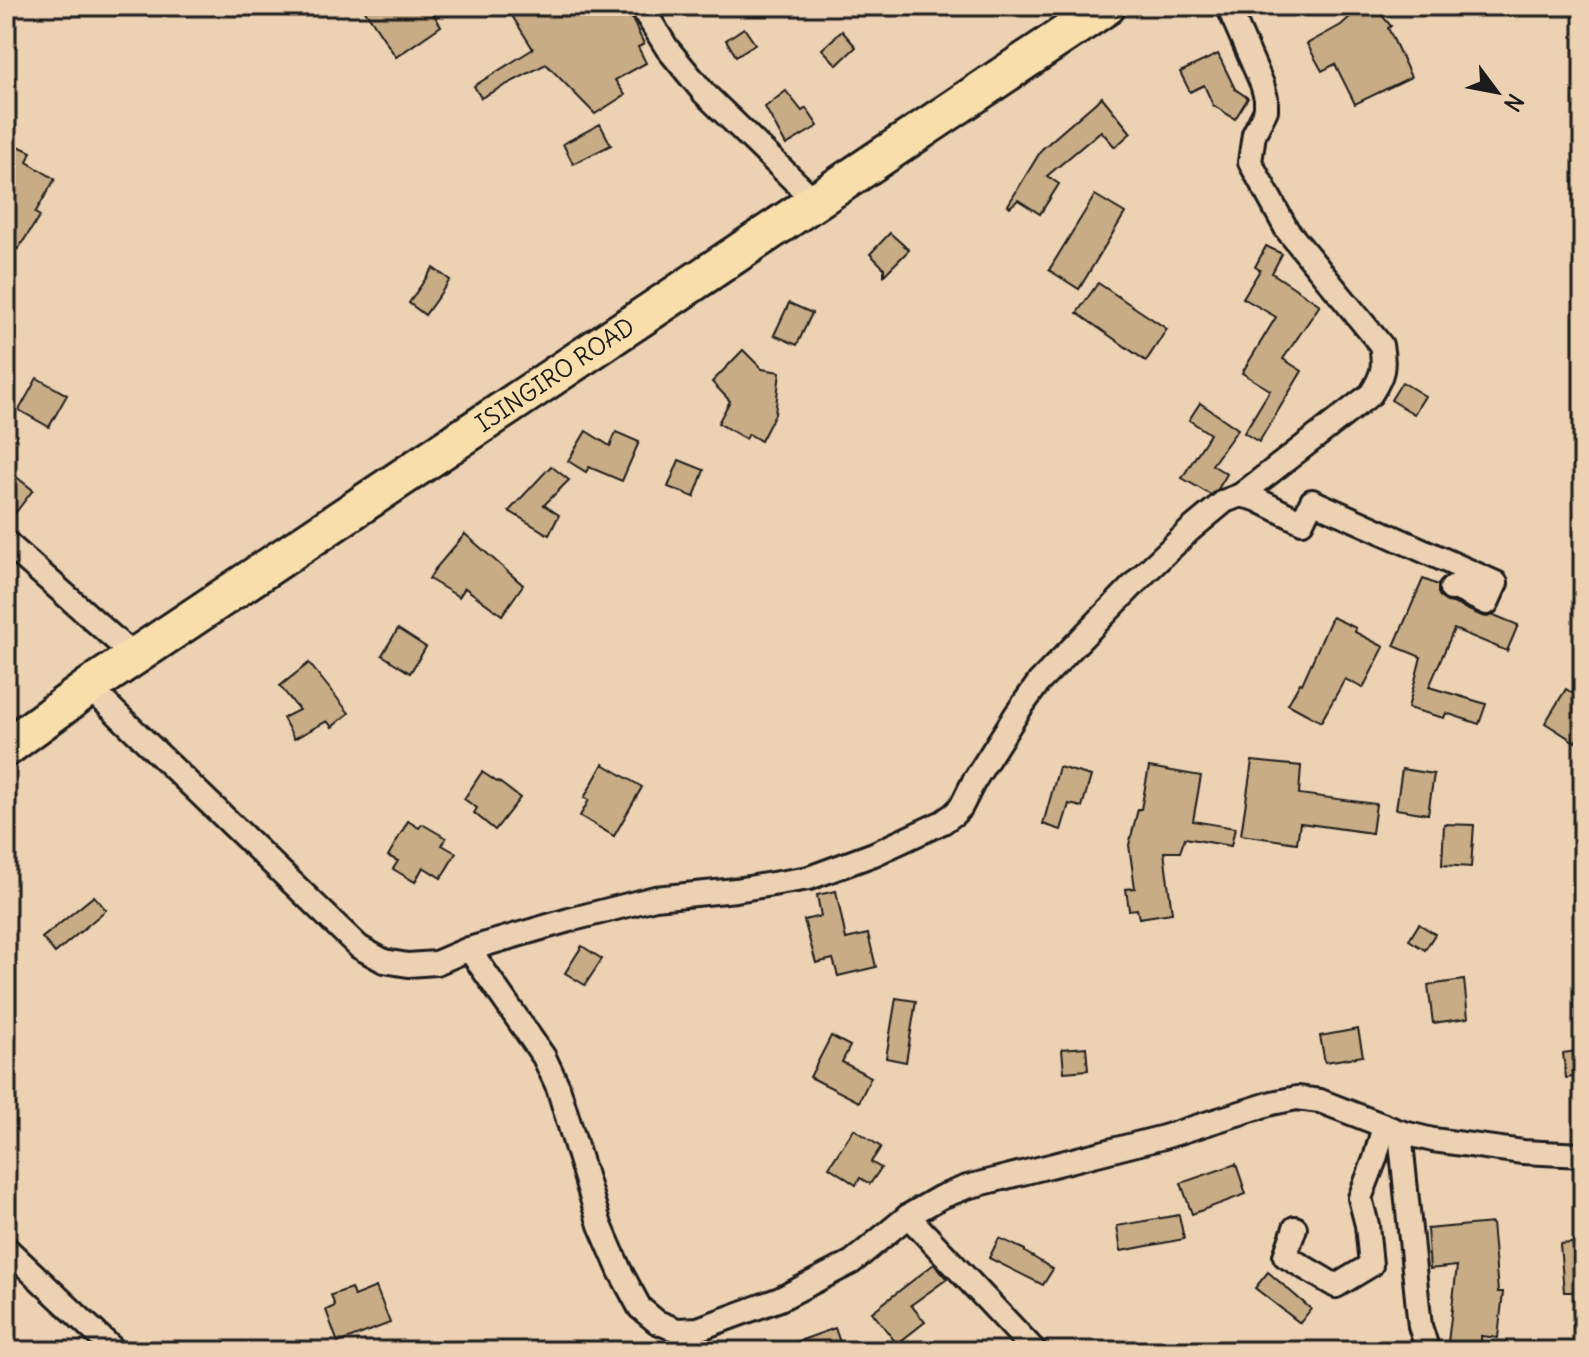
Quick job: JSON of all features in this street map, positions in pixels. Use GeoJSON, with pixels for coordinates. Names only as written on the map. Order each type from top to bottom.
{"type":"FeatureCollection","features":[{"type":"Feature","properties":{"kind":"main road","name":"ISINGIRO ROAD"},"geometry":{"type":"LineString","coordinates":[[6,748],[134,656],[1107,6]]}},
{"type":"Feature","properties":{"kind":"street"},"geometry":{"type":"LineString","coordinates":[[641,6],[667,48],[704,93],[815,201]]}},
{"type":"Feature","properties":{"kind":"street"},"geometry":{"type":"LineString","coordinates":[[89,687],[359,947],[384,961],[408,965],[436,963],[469,949],[655,898],[736,890],[809,878],[874,854],[943,822],[961,807],[974,781],[1039,682],[1144,574],[1225,501],[1241,495],[1371,394],[1380,381],[1385,364],[1381,345],[1287,230],[1250,162],[1254,134],[1266,110],[1266,98],[1228,6]]}},
{"type":"Feature","properties":{"kind":"street"},"geometry":{"type":"LineString","coordinates":[[1241,495],[1256,499],[1302,522],[1312,501],[1496,583],[1487,603],[1453,587],[1451,589]]}},
{"type":"Feature","properties":{"kind":"street"},"geometry":{"type":"LineString","coordinates":[[6,542],[134,656]]}},
{"type":"Feature","properties":{"kind":"street"},"geometry":{"type":"LineString","coordinates":[[469,949],[544,1057],[558,1087],[600,1225],[640,1308],[657,1322],[677,1330],[698,1329],[780,1299],[852,1262],[908,1216],[941,1197],[967,1187],[1164,1137],[1297,1098],[1320,1101],[1392,1129],[1448,1142],[1523,1152],[1583,1155]]}},
{"type":"Feature","properties":{"kind":"street"},"geometry":{"type":"LineString","coordinates":[[1295,1228],[1285,1256],[1336,1286],[1371,1265],[1367,1225],[1360,1198],[1375,1159],[1392,1129]]}},
{"type":"Feature","properties":{"kind":"street"},"geometry":{"type":"LineString","coordinates":[[1392,1129],[1420,1326],[1428,1351]]}},
{"type":"Feature","properties":{"kind":"street"},"geometry":{"type":"LineString","coordinates":[[908,1216],[1035,1351]]}},
{"type":"Feature","properties":{"kind":"street"},"geometry":{"type":"LineString","coordinates":[[6,1248],[115,1351]]}},
{"type":"Feature","properties":{"kind":"building"},"geometry":{"type":"Polygon","coordinates":[[[362,6],[428,6],[441,26],[396,57],[362,6]]]}},
{"type":"Feature","properties":{"kind":"building"},"geometry":{"type":"Polygon","coordinates":[[[520,6],[626,6],[644,44],[638,47],[646,63],[615,80],[625,95],[595,114],[546,64],[481,98],[474,86],[533,49],[509,11],[520,6]]]}},
{"type":"Feature","properties":{"kind":"building"},"geometry":{"type":"Polygon","coordinates":[[[1362,6],[1374,6],[1391,26],[1388,28],[1411,77],[1355,104],[1335,64],[1322,71],[1307,44],[1341,25],[1362,6]]]}},
{"type":"Feature","properties":{"kind":"building"},"geometry":{"type":"Polygon","coordinates":[[[744,28],[755,44],[736,56],[726,40],[744,28]]]}},
{"type":"Feature","properties":{"kind":"building"},"geometry":{"type":"Polygon","coordinates":[[[842,31],[856,47],[837,65],[822,49],[842,31]]]}},
{"type":"Feature","properties":{"kind":"building"},"geometry":{"type":"Polygon","coordinates":[[[1218,54],[1235,89],[1248,98],[1235,119],[1213,105],[1204,85],[1190,92],[1180,72],[1218,54]]]}},
{"type":"Feature","properties":{"kind":"building"},"geometry":{"type":"Polygon","coordinates":[[[786,91],[802,111],[806,108],[818,126],[786,145],[765,107],[786,91]]]}},
{"type":"Feature","properties":{"kind":"building"},"geometry":{"type":"Polygon","coordinates":[[[1102,97],[1131,133],[1115,147],[1101,131],[1047,176],[1059,184],[1040,214],[1018,200],[1010,207],[1008,205],[1042,149],[1102,97]]]}},
{"type":"Feature","properties":{"kind":"building"},"geometry":{"type":"Polygon","coordinates":[[[600,124],[611,145],[573,164],[563,144],[600,124]]]}},
{"type":"Feature","properties":{"kind":"building"},"geometry":{"type":"Polygon","coordinates":[[[14,144],[31,152],[27,162],[55,179],[35,213],[40,216],[18,249],[6,241],[6,161],[14,144]]]}},
{"type":"Feature","properties":{"kind":"building"},"geometry":{"type":"Polygon","coordinates":[[[1095,195],[1125,213],[1079,289],[1049,270],[1095,195]]]}},
{"type":"Feature","properties":{"kind":"building"},"geometry":{"type":"Polygon","coordinates":[[[890,233],[909,250],[884,275],[884,268],[870,254],[890,233]]]}},
{"type":"Feature","properties":{"kind":"building"},"geometry":{"type":"Polygon","coordinates":[[[1266,246],[1282,254],[1272,273],[1320,305],[1283,359],[1302,371],[1259,442],[1244,433],[1270,390],[1242,373],[1276,317],[1243,298],[1260,270],[1255,267],[1266,246]]]}},
{"type":"Feature","properties":{"kind":"building"},"geometry":{"type":"Polygon","coordinates":[[[433,268],[450,280],[425,315],[409,303],[433,268]]]}},
{"type":"Feature","properties":{"kind":"building"},"geometry":{"type":"Polygon","coordinates":[[[1098,283],[1167,329],[1146,361],[1077,313],[1098,283]]]}},
{"type":"Feature","properties":{"kind":"building"},"geometry":{"type":"Polygon","coordinates":[[[789,303],[812,313],[797,345],[774,335],[789,303]]]}},
{"type":"Feature","properties":{"kind":"building"},"geometry":{"type":"Polygon","coordinates":[[[743,350],[762,369],[780,372],[775,414],[761,441],[749,434],[746,439],[718,423],[730,401],[712,382],[743,350]]]}},
{"type":"Feature","properties":{"kind":"building"},"geometry":{"type":"Polygon","coordinates":[[[37,378],[67,395],[49,427],[19,410],[37,378]]]}},
{"type":"Feature","properties":{"kind":"building"},"geometry":{"type":"Polygon","coordinates":[[[1402,382],[1425,396],[1414,414],[1391,400],[1402,382]]]}},
{"type":"Feature","properties":{"kind":"building"},"geometry":{"type":"Polygon","coordinates":[[[1200,403],[1238,429],[1212,465],[1227,474],[1211,495],[1182,478],[1210,434],[1189,420],[1200,403]]]}},
{"type":"Feature","properties":{"kind":"building"},"geometry":{"type":"Polygon","coordinates":[[[586,431],[610,446],[616,432],[639,442],[622,481],[589,467],[586,472],[568,461],[586,431]]]}},
{"type":"Feature","properties":{"kind":"building"},"geometry":{"type":"Polygon","coordinates":[[[679,460],[704,470],[694,497],[668,487],[679,460]]]}},
{"type":"Feature","properties":{"kind":"building"},"geometry":{"type":"Polygon","coordinates":[[[551,466],[569,480],[544,505],[559,515],[549,535],[509,511],[551,466]]]}},
{"type":"Feature","properties":{"kind":"building"},"geometry":{"type":"Polygon","coordinates":[[[6,469],[33,490],[6,525],[6,469]]]}},
{"type":"Feature","properties":{"kind":"building"},"geometry":{"type":"Polygon","coordinates":[[[465,534],[523,585],[502,615],[465,588],[459,597],[429,579],[465,534]]]}},
{"type":"Feature","properties":{"kind":"building"},"geometry":{"type":"Polygon","coordinates":[[[1423,579],[1438,585],[1438,593],[1447,602],[1482,616],[1494,615],[1518,625],[1507,651],[1454,629],[1429,687],[1486,704],[1479,724],[1446,713],[1444,718],[1408,708],[1421,657],[1394,646],[1423,579]]]}},
{"type":"Feature","properties":{"kind":"building"},"geometry":{"type":"Polygon","coordinates":[[[1332,617],[1356,628],[1355,632],[1384,647],[1363,688],[1345,679],[1321,722],[1288,704],[1302,684],[1332,617]]]}},
{"type":"Feature","properties":{"kind":"building"},"geometry":{"type":"Polygon","coordinates":[[[398,629],[426,647],[410,673],[382,655],[398,629]]]}},
{"type":"Feature","properties":{"kind":"building"},"geometry":{"type":"Polygon","coordinates":[[[309,663],[349,713],[332,727],[327,721],[294,739],[283,718],[299,710],[280,686],[309,663]]]}},
{"type":"Feature","properties":{"kind":"building"},"geometry":{"type":"Polygon","coordinates":[[[1566,689],[1583,700],[1583,729],[1575,742],[1545,723],[1566,689]]]}},
{"type":"Feature","properties":{"kind":"building"},"geometry":{"type":"Polygon","coordinates":[[[1252,761],[1301,766],[1299,794],[1376,804],[1372,833],[1300,823],[1297,843],[1241,835],[1252,761]]]}},
{"type":"Feature","properties":{"kind":"building"},"geometry":{"type":"Polygon","coordinates":[[[603,764],[642,787],[614,836],[580,816],[589,800],[584,798],[603,764]]]}},
{"type":"Feature","properties":{"kind":"building"},"geometry":{"type":"Polygon","coordinates":[[[1059,767],[1091,776],[1082,807],[1069,804],[1061,830],[1043,824],[1059,767]]]}},
{"type":"Feature","properties":{"kind":"building"},"geometry":{"type":"Polygon","coordinates":[[[1149,767],[1201,776],[1193,821],[1235,828],[1231,846],[1185,838],[1180,852],[1164,852],[1172,913],[1139,918],[1137,909],[1129,910],[1126,889],[1135,888],[1129,845],[1138,809],[1141,809],[1149,767]]]}},
{"type":"Feature","properties":{"kind":"building"},"geometry":{"type":"Polygon","coordinates":[[[1402,769],[1434,774],[1428,814],[1396,809],[1402,769]]]}},
{"type":"Feature","properties":{"kind":"building"},"geometry":{"type":"Polygon","coordinates":[[[482,772],[520,798],[495,830],[474,813],[477,808],[464,799],[482,772]]]}},
{"type":"Feature","properties":{"kind":"building"},"geometry":{"type":"Polygon","coordinates":[[[408,821],[419,828],[422,824],[446,838],[442,845],[456,853],[441,878],[423,867],[415,882],[393,869],[398,861],[388,856],[408,821]]]}},
{"type":"Feature","properties":{"kind":"building"},"geometry":{"type":"Polygon","coordinates":[[[1444,824],[1474,825],[1471,867],[1442,865],[1444,824]]]}},
{"type":"Feature","properties":{"kind":"building"},"geometry":{"type":"Polygon","coordinates":[[[836,891],[846,939],[868,934],[876,967],[838,976],[833,959],[816,963],[804,920],[821,916],[817,895],[836,891]]]}},
{"type":"Feature","properties":{"kind":"building"},"geometry":{"type":"Polygon","coordinates":[[[94,896],[106,910],[55,953],[42,938],[94,896]]]}},
{"type":"Feature","properties":{"kind":"building"},"geometry":{"type":"Polygon","coordinates":[[[1419,924],[1435,934],[1425,950],[1409,940],[1419,924]]]}},
{"type":"Feature","properties":{"kind":"building"},"geometry":{"type":"Polygon","coordinates":[[[582,946],[602,959],[585,985],[565,973],[582,946]]]}},
{"type":"Feature","properties":{"kind":"building"},"geometry":{"type":"Polygon","coordinates":[[[1464,980],[1468,1018],[1433,1023],[1428,985],[1464,980]]]}},
{"type":"Feature","properties":{"kind":"building"},"geometry":{"type":"Polygon","coordinates":[[[896,998],[916,1001],[906,1062],[886,1058],[896,998]]]}},
{"type":"Feature","properties":{"kind":"building"},"geometry":{"type":"Polygon","coordinates":[[[1358,1029],[1363,1056],[1325,1062],[1320,1036],[1358,1029]]]}},
{"type":"Feature","properties":{"kind":"building"},"geometry":{"type":"Polygon","coordinates":[[[831,1036],[850,1046],[842,1062],[871,1077],[859,1102],[810,1077],[831,1036]]]}},
{"type":"Feature","properties":{"kind":"building"},"geometry":{"type":"Polygon","coordinates":[[[1086,1047],[1088,1070],[1064,1072],[1062,1049],[1086,1047]]]}},
{"type":"Feature","properties":{"kind":"building"},"geometry":{"type":"Polygon","coordinates":[[[1583,1050],[1583,1076],[1566,1078],[1563,1053],[1583,1050]]]}},
{"type":"Feature","properties":{"kind":"building"},"geometry":{"type":"Polygon","coordinates":[[[854,1129],[881,1147],[871,1162],[881,1168],[870,1184],[860,1178],[856,1185],[829,1167],[854,1129]]]}},
{"type":"Feature","properties":{"kind":"building"},"geometry":{"type":"Polygon","coordinates":[[[1236,1164],[1246,1194],[1192,1214],[1181,1183],[1236,1164]]]}},
{"type":"Feature","properties":{"kind":"building"},"geometry":{"type":"Polygon","coordinates":[[[1179,1215],[1184,1239],[1121,1251],[1117,1226],[1179,1215]]]}},
{"type":"Feature","properties":{"kind":"building"},"geometry":{"type":"Polygon","coordinates":[[[1492,1223],[1498,1292],[1503,1292],[1498,1338],[1481,1336],[1482,1349],[1447,1351],[1457,1266],[1430,1269],[1427,1229],[1492,1223]]]}},
{"type":"Feature","properties":{"kind":"building"},"geometry":{"type":"Polygon","coordinates":[[[999,1238],[1025,1250],[1053,1269],[1043,1285],[989,1258],[999,1238]]]}},
{"type":"Feature","properties":{"kind":"building"},"geometry":{"type":"Polygon","coordinates":[[[1583,1242],[1583,1292],[1564,1292],[1560,1244],[1583,1242]]]}},
{"type":"Feature","properties":{"kind":"building"},"geometry":{"type":"Polygon","coordinates":[[[934,1264],[947,1279],[911,1305],[925,1322],[897,1344],[872,1312],[934,1264]]]}},
{"type":"Feature","properties":{"kind":"building"},"geometry":{"type":"Polygon","coordinates":[[[1268,1272],[1311,1309],[1300,1323],[1255,1288],[1268,1272]]]}},
{"type":"Feature","properties":{"kind":"building"},"geometry":{"type":"Polygon","coordinates":[[[376,1287],[390,1323],[338,1343],[326,1310],[335,1306],[331,1295],[351,1288],[354,1296],[376,1287]]]}},
{"type":"Feature","properties":{"kind":"building"},"geometry":{"type":"Polygon","coordinates":[[[835,1328],[843,1351],[777,1351],[777,1349],[835,1328]]]}}]}
